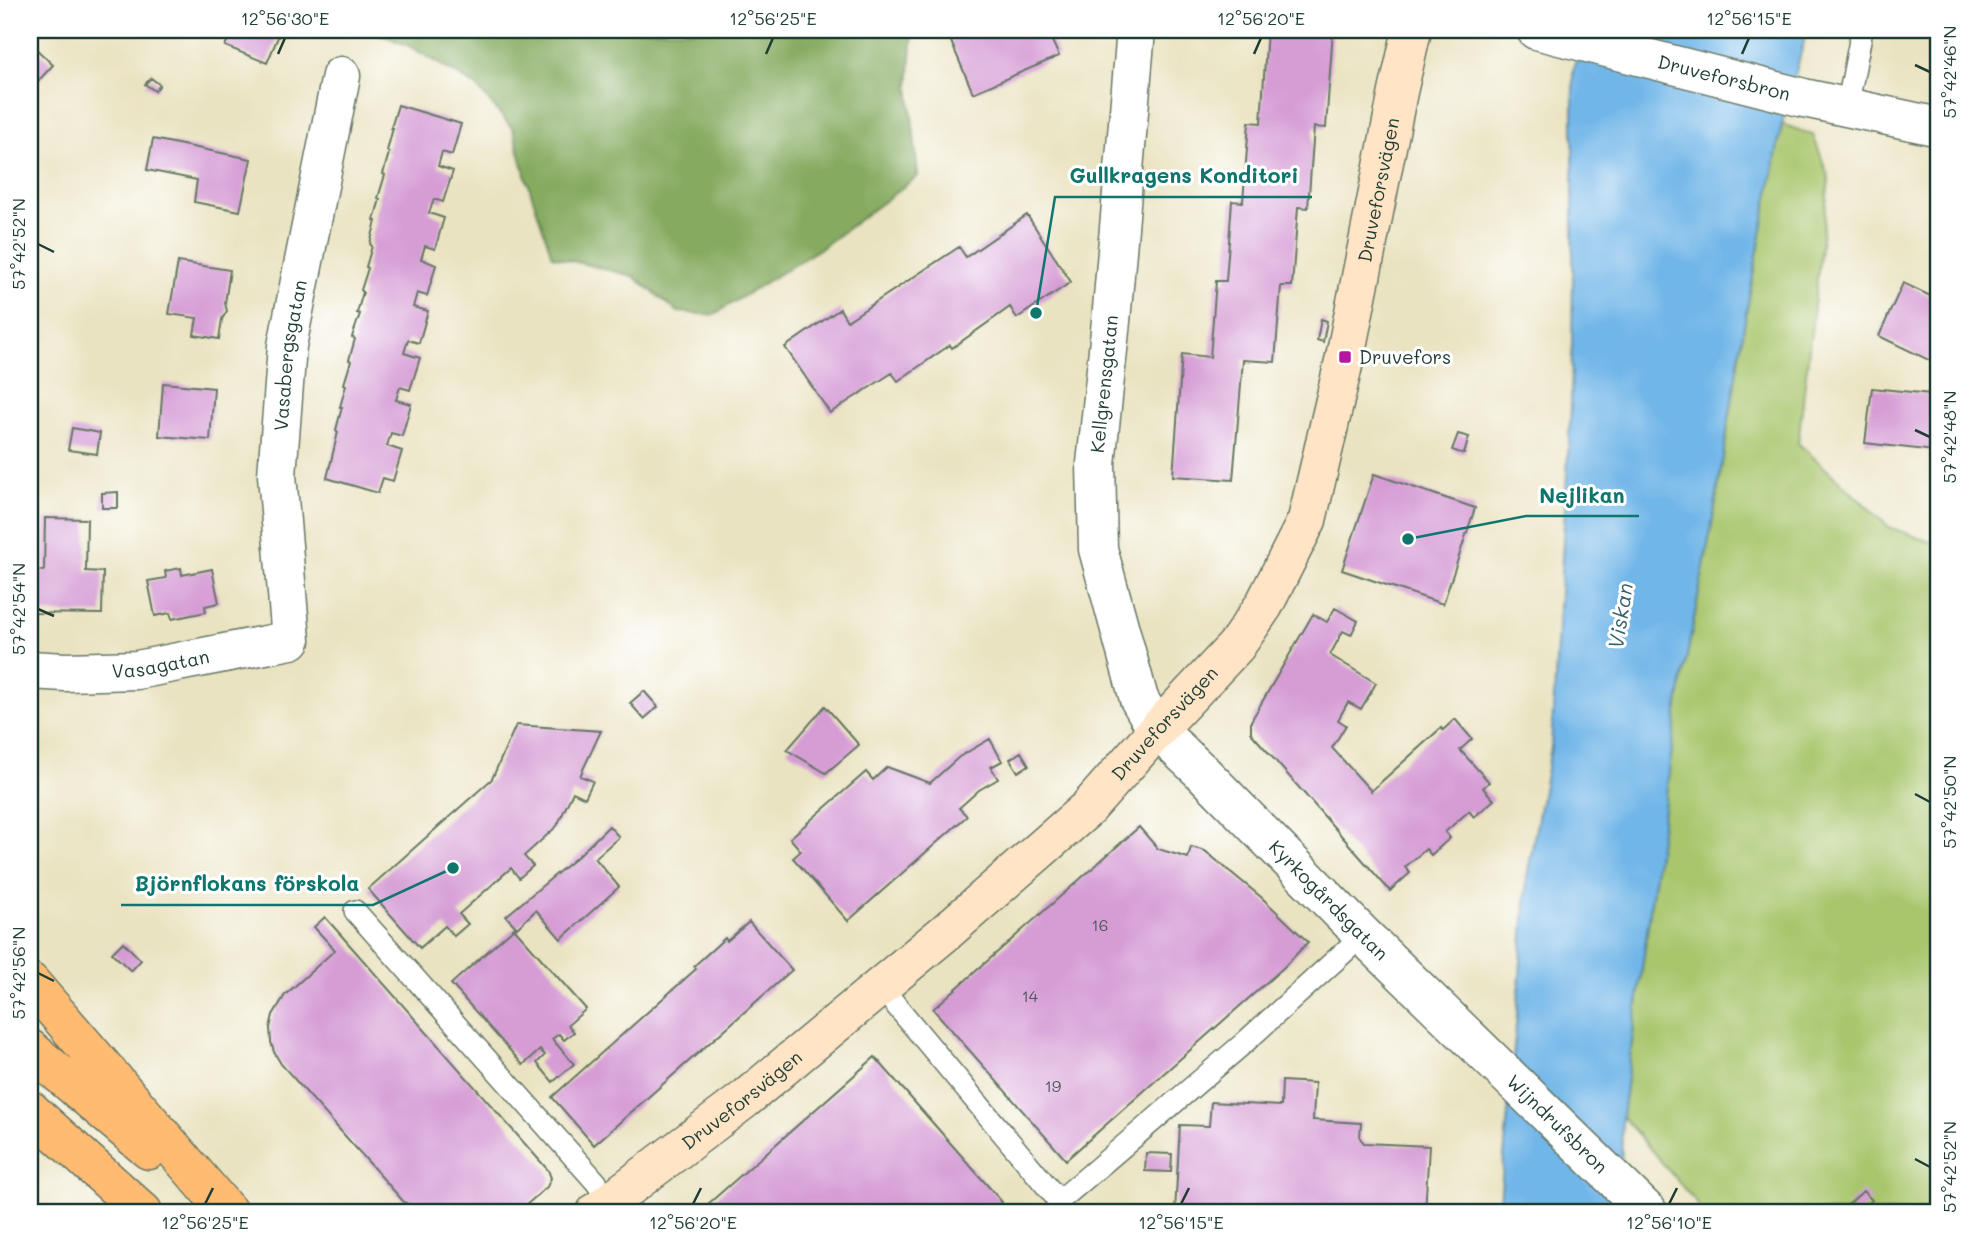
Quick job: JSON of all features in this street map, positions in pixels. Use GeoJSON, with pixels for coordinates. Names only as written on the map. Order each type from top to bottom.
{"type":"FeatureCollection","features":[{"type":"Feature","properties":{"kind":"highway"},"geometry":{"type":"LineString","coordinates":[[30,982],[228,1212]]}},
{"type":"Feature","properties":{"kind":"highway"},"geometry":{"type":"LineString","coordinates":[[30,1049],[218,1212]]}},
{"type":"Feature","properties":{"kind":"highway"},"geometry":{"type":"LineString","coordinates":[[30,1110],[143,1212]]}},
{"type":"Feature","properties":{"kind":"highway"},"geometry":{"type":"LineString","coordinates":[[30,1146],[120,1212]]}},
{"type":"Feature","properties":{"kind":"street","name":"Kellgrensgatan"},"geometry":{"type":"LineString","coordinates":[[1136,30],[1096,464],[1098,549],[1139,699],[1157,730]]}},
{"type":"Feature","properties":{"kind":"street","name":"Druveforsvägen"},"geometry":{"type":"LineString","coordinates":[[603,1207],[745,1099],[1088,808],[1236,646],[1264,605],[1307,520],[1345,357],[1412,30]]}},
{"type":"Feature","properties":{"kind":"street","name":"Druveforsbron"},"geometry":{"type":"LineString","coordinates":[[1550,33],[1804,98],[1939,127]]}},
{"type":"Feature","properties":{"kind":"street","name":"Vasabergsgatan"},"geometry":{"type":"LineString","coordinates":[[291,640],[277,475],[287,346],[341,76]]}},
{"type":"Feature","properties":{"kind":"street","name":"Vasagatan"},"geometry":{"type":"LineString","coordinates":[[30,670],[137,670],[291,640]]}},
{"type":"Feature","properties":{"kind":"street","name":"Kyrkogårdsgatan"},"geometry":{"type":"LineString","coordinates":[[1157,730],[1501,1070]]}},
{"type":"Feature","properties":{"kind":"street","name":"Wijndrufsbron"},"geometry":{"type":"LineString","coordinates":[[1501,1070],[1645,1210]]}},
{"type":"Feature","properties":{"kind":"lane"},"geometry":{"type":"LineString","coordinates":[[1847,108],[1862,30]]}},
{"type":"Feature","properties":{"kind":"lane"},"geometry":{"type":"LineString","coordinates":[[355,911],[596,1182],[603,1207]]}},
{"type":"Feature","properties":{"kind":"lane"},"geometry":{"type":"LineString","coordinates":[[880,986],[1056,1207],[1363,935]]}},
{"type":"Feature","properties":{"kind":"green space"},"geometry":{"type":"Polygon","coordinates":[[[370,30],[913,30],[909,86],[918,176],[821,248],[713,315],[678,312],[633,276],[552,256],[513,129],[476,86],[409,46],[370,30]]]}},
{"type":"Feature","properties":{"kind":"green space"},"geometry":{"type":"Polygon","coordinates":[[[1782,124],[1813,135],[1829,178],[1798,443],[1889,527],[1939,545],[1939,1212],[1704,1212],[1622,1116],[1679,698],[1782,124]]]}},
{"type":"Feature","properties":{"kind":"water","name":"Viskan"},"geometry":{"type":"Polygon","coordinates":[[[1586,30],[1807,30],[1782,124],[1679,698],[1622,1115],[1621,1212],[1499,1212],[1527,877],[1551,747],[1571,405],[1573,71],[1586,30]]]}},
{"type":"Feature","properties":{"kind":"building"},"geometry":{"type":"Polygon","coordinates":[[[232,30],[281,30],[267,63],[225,46],[232,30]]]}},
{"type":"Feature","properties":{"kind":"building"},"geometry":{"type":"Polygon","coordinates":[[[946,30],[1047,30],[1059,56],[973,93],[946,30]]]}},
{"type":"Feature","properties":{"kind":"building"},"geometry":{"type":"Polygon","coordinates":[[[1267,30],[1333,30],[1326,128],[1314,127],[1308,208],[1298,207],[1292,286],[1281,286],[1275,362],[1243,360],[1233,480],[1173,476],[1182,354],[1210,357],[1216,281],[1226,281],[1232,201],[1243,202],[1249,122],[1261,123],[1267,30]]]}},
{"type":"Feature","properties":{"kind":"building"},"geometry":{"type":"Polygon","coordinates":[[[30,43],[53,65],[30,90],[30,43]]]}},
{"type":"Feature","properties":{"kind":"building"},"geometry":{"type":"Polygon","coordinates":[[[151,78],[160,85],[155,91],[145,84],[151,78]]]}},
{"type":"Feature","properties":{"kind":"building"},"geometry":{"type":"Polygon","coordinates":[[[398,105],[461,124],[452,155],[442,152],[438,166],[453,171],[443,202],[434,199],[429,213],[444,218],[435,249],[425,246],[421,259],[436,265],[427,296],[417,293],[413,307],[428,311],[419,343],[408,340],[404,353],[420,358],[410,390],[400,387],[396,400],[411,404],[402,436],[391,433],[387,446],[402,451],[393,481],[383,478],[378,493],[327,478],[355,339],[352,337],[360,314],[357,313],[368,268],[366,267],[389,153],[387,151],[391,128],[398,105]]]}},
{"type":"Feature","properties":{"kind":"building"},"geometry":{"type":"Polygon","coordinates":[[[153,139],[251,159],[240,211],[194,202],[197,180],[147,170],[153,139]]]}},
{"type":"Feature","properties":{"kind":"building"},"geometry":{"type":"Polygon","coordinates":[[[1027,215],[1071,282],[1017,318],[1010,307],[952,348],[950,345],[898,381],[892,373],[830,413],[785,347],[840,309],[847,321],[959,247],[966,257],[1027,215]]]}},
{"type":"Feature","properties":{"kind":"building"},"geometry":{"type":"Polygon","coordinates":[[[178,262],[230,270],[225,303],[227,311],[222,319],[219,339],[194,335],[197,318],[169,314],[178,262]]]}},
{"type":"Feature","properties":{"kind":"building"},"geometry":{"type":"Polygon","coordinates":[[[1903,283],[1939,300],[1939,365],[1879,336],[1903,283]]]}},
{"type":"Feature","properties":{"kind":"building"},"geometry":{"type":"Polygon","coordinates":[[[1321,319],[1327,321],[1323,342],[1317,340],[1321,319]]]}},
{"type":"Feature","properties":{"kind":"building"},"geometry":{"type":"Polygon","coordinates":[[[163,383],[214,388],[210,440],[159,436],[163,383]]]}},
{"type":"Feature","properties":{"kind":"building"},"geometry":{"type":"Polygon","coordinates":[[[1872,388],[1931,394],[1939,399],[1934,451],[1865,443],[1872,388]]]}},
{"type":"Feature","properties":{"kind":"building"},"geometry":{"type":"Polygon","coordinates":[[[72,428],[100,433],[97,454],[68,450],[72,428]]]}},
{"type":"Feature","properties":{"kind":"building"},"geometry":{"type":"Polygon","coordinates":[[[1458,434],[1469,437],[1464,454],[1452,450],[1458,434]]]}},
{"type":"Feature","properties":{"kind":"building"},"geometry":{"type":"Polygon","coordinates":[[[1374,474],[1475,508],[1443,604],[1342,570],[1374,474]]]}},
{"type":"Feature","properties":{"kind":"building"},"geometry":{"type":"Polygon","coordinates":[[[118,492],[118,508],[102,508],[102,493],[118,492]]]}},
{"type":"Feature","properties":{"kind":"building"},"geometry":{"type":"Polygon","coordinates":[[[45,518],[87,519],[86,571],[103,572],[102,614],[30,613],[30,570],[44,571],[45,518]]]}},
{"type":"Feature","properties":{"kind":"building"},"geometry":{"type":"Polygon","coordinates":[[[181,568],[182,575],[212,569],[219,603],[205,606],[206,612],[172,619],[170,613],[155,616],[148,581],[166,578],[165,571],[181,568]]]}},
{"type":"Feature","properties":{"kind":"building"},"geometry":{"type":"Polygon","coordinates":[[[1335,608],[1358,621],[1351,635],[1343,631],[1330,655],[1376,683],[1361,709],[1348,702],[1338,720],[1346,725],[1332,748],[1371,791],[1441,728],[1443,730],[1455,719],[1472,739],[1460,750],[1489,782],[1483,788],[1494,800],[1474,817],[1469,811],[1445,832],[1450,838],[1431,855],[1426,849],[1405,867],[1410,873],[1390,891],[1251,733],[1251,721],[1313,614],[1327,622],[1335,608]]]}},
{"type":"Feature","properties":{"kind":"building"},"geometry":{"type":"Polygon","coordinates":[[[644,691],[658,707],[644,719],[630,703],[644,691]]]}},
{"type":"Feature","properties":{"kind":"building"},"geometry":{"type":"Polygon","coordinates":[[[825,706],[859,745],[826,773],[787,750],[825,706]]]}},
{"type":"Feature","properties":{"kind":"building"},"geometry":{"type":"Polygon","coordinates":[[[516,725],[601,731],[580,776],[593,781],[585,798],[573,792],[557,826],[524,856],[533,866],[519,878],[511,868],[459,914],[468,924],[454,936],[445,926],[420,948],[368,889],[492,779],[516,725]]]}},
{"type":"Feature","properties":{"kind":"building"},"geometry":{"type":"Polygon","coordinates":[[[990,739],[1002,761],[991,767],[998,779],[979,790],[959,808],[967,816],[848,921],[793,858],[801,851],[790,838],[866,772],[873,780],[887,767],[930,783],[959,757],[990,739]]]}},
{"type":"Feature","properties":{"kind":"building"},"geometry":{"type":"Polygon","coordinates":[[[1021,752],[1029,765],[1018,772],[1010,759],[1021,752]]]}},
{"type":"Feature","properties":{"kind":"building"},"geometry":{"type":"Polygon","coordinates":[[[609,826],[619,837],[595,858],[619,887],[561,939],[536,910],[517,928],[506,916],[578,856],[609,826]]]}},
{"type":"Feature","properties":{"kind":"building"},"geometry":{"type":"Polygon","coordinates":[[[1139,827],[1158,849],[1188,858],[1191,847],[1205,851],[1261,897],[1308,942],[1284,967],[1066,1160],[933,1009],[1139,827]]]}},
{"type":"Feature","properties":{"kind":"building"},"geometry":{"type":"Polygon","coordinates":[[[325,917],[548,1170],[551,1178],[547,1187],[518,1212],[418,1212],[403,1201],[281,1064],[271,1042],[273,1015],[285,995],[335,950],[314,927],[325,917]]]}},
{"type":"Feature","properties":{"kind":"building"},"geometry":{"type":"Polygon","coordinates":[[[749,922],[792,970],[594,1145],[552,1097],[696,969],[694,966],[725,938],[727,941],[749,922]]]}},
{"type":"Feature","properties":{"kind":"building"},"geometry":{"type":"Polygon","coordinates":[[[514,928],[586,1009],[568,1025],[574,1032],[564,1040],[559,1034],[552,1039],[574,1064],[553,1082],[537,1063],[545,1055],[540,1050],[523,1065],[451,984],[514,928]]]}},
{"type":"Feature","properties":{"kind":"building"},"geometry":{"type":"Polygon","coordinates":[[[123,942],[141,960],[131,971],[112,953],[123,942]]]}},
{"type":"Feature","properties":{"kind":"building"},"geometry":{"type":"Polygon","coordinates":[[[875,1057],[1002,1202],[990,1212],[699,1212],[875,1057]]]}},
{"type":"Feature","properties":{"kind":"building"},"geometry":{"type":"Polygon","coordinates":[[[1282,1081],[1315,1083],[1313,1120],[1361,1123],[1360,1138],[1364,1143],[1429,1146],[1425,1212],[1175,1212],[1180,1125],[1209,1126],[1211,1102],[1281,1106],[1282,1081]]]}},
{"type":"Feature","properties":{"kind":"building"},"geometry":{"type":"Polygon","coordinates":[[[1146,1153],[1172,1154],[1171,1172],[1145,1171],[1146,1153]]]}},
{"type":"Feature","properties":{"kind":"building"},"geometry":{"type":"Polygon","coordinates":[[[1863,1191],[1872,1200],[1860,1212],[1855,1212],[1848,1205],[1863,1191]]]}},
{"type":"Feature","properties":{"kind":"place","name":"Gullkragens Konditori"},"geometry":{"type":"Point","coordinates":[1036,313]}},
{"type":"Feature","properties":{"kind":"place","name":"Druvefors"},"geometry":{"type":"Point","coordinates":[1345,357]}},
{"type":"Feature","properties":{"kind":"place","name":"Nejlikan"},"geometry":{"type":"Point","coordinates":[1408,539]}},
{"type":"Feature","properties":{"kind":"place","name":"Björnflokans förskola"},"geometry":{"type":"Point","coordinates":[453,868]}}]}
